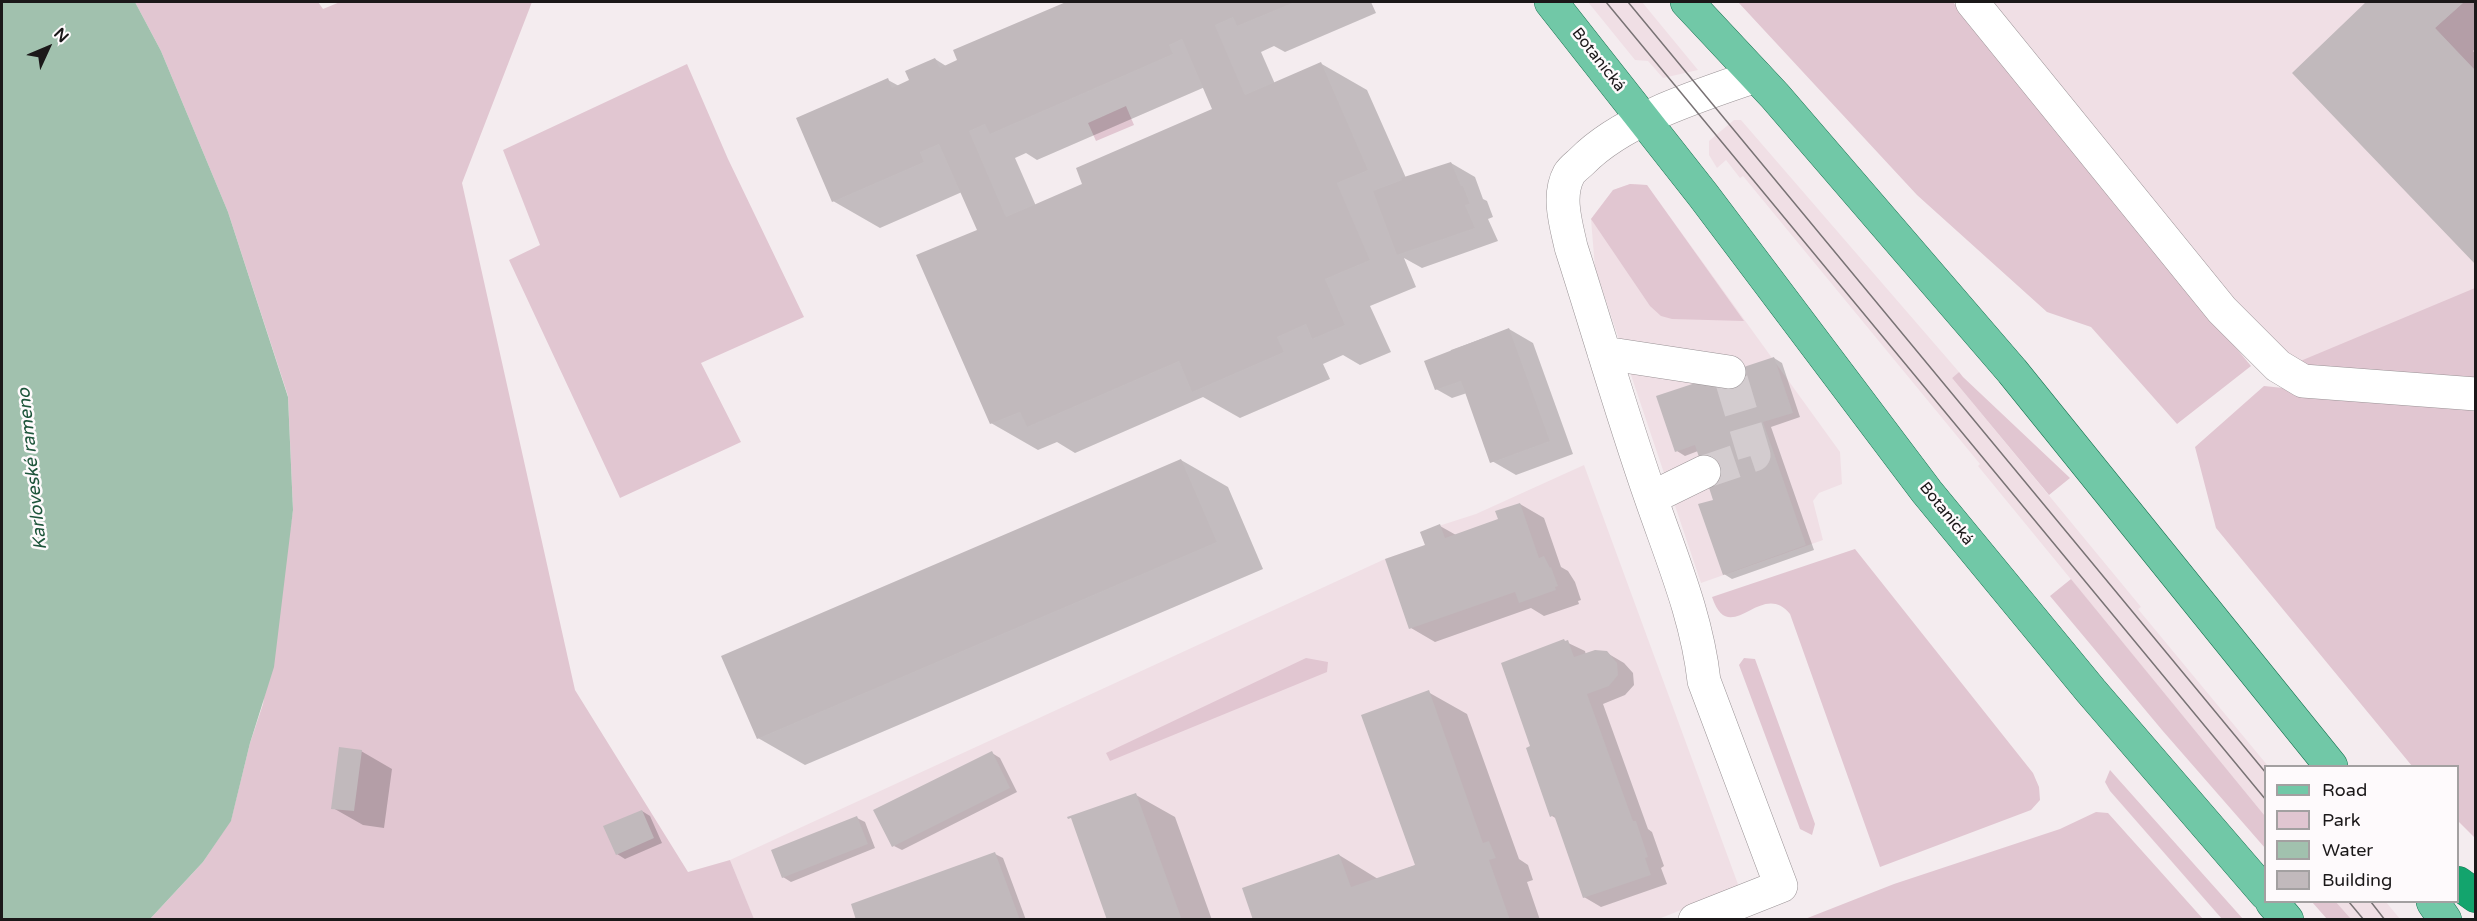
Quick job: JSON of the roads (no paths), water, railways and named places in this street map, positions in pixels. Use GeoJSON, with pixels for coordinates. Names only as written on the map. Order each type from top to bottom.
{"type":"FeatureCollection","features":[{"type":"Feature","properties":{"kind":"highway"},"geometry":{"type":"LineString","coordinates":[[2459,884],[2475,896]]}},
{"type":"Feature","properties":{"kind":"main road","name":"Botanická"},"geometry":{"type":"LineString","coordinates":[[1551,2],[1594,53],[1703,195],[1927,492],[2091,692],[2264,893]]}},
{"type":"Feature","properties":{"kind":"main road"},"geometry":{"type":"LineString","coordinates":[[1687,2],[1756,76],[2012,371],[2330,765]]}},
{"type":"Feature","properties":{"kind":"main road"},"geometry":{"type":"LineString","coordinates":[[2273,903],[2287,920]]}},
{"type":"Feature","properties":{"kind":"main road"},"geometry":{"type":"LineString","coordinates":[[2434,903],[2445,920]]}},
{"type":"Feature","properties":{"kind":"street"},"geometry":{"type":"LineString","coordinates":[[1972,2],[2222,310],[2278,366],[2303,381],[2475,394]]}},
{"type":"Feature","properties":{"kind":"street"},"geometry":{"type":"LineString","coordinates":[[1695,920],[1781,886],[1704,681],[1700,647],[1688,602],[1651,498],[1571,247],[1565,221],[1563,196],[1569,174],[1607,140],[1688,99],[1756,76]]}},
{"type":"Feature","properties":{"kind":"street"},"geometry":{"type":"LineString","coordinates":[[1604,353],[1729,372]]}},
{"type":"Feature","properties":{"kind":"street"},"geometry":{"type":"LineString","coordinates":[[1651,498],[1704,472]]}},
{"type":"Feature","properties":{"kind":"water","name":"Karloveské rameno"},"geometry":{"type":"Polygon","coordinates":[[[2,2],[135,2],[161,51],[228,212],[288,397],[293,510],[274,667],[250,743],[231,821],[203,862],[150,919],[2,919],[2,2]]]}},
{"type":"Feature","properties":{"kind":"tunnel"},"geometry":{"type":"LineString","coordinates":[[1704,472],[1754,455],[1729,372]]}},
{"type":"Feature","properties":{"kind":"tram line"},"geometry":{"type":"LineString","coordinates":[[1606,2],[2264,798]]}},
{"type":"Feature","properties":{"kind":"tram line"},"geometry":{"type":"LineString","coordinates":[[1628,2],[2264,771]]}},
{"type":"Feature","properties":{"kind":"tram line"},"geometry":{"type":"LineString","coordinates":[[2350,903],[2364,920]]}},
{"type":"Feature","properties":{"kind":"tram line"},"geometry":{"type":"LineString","coordinates":[[2372,903],[2385,920]]}}]}
